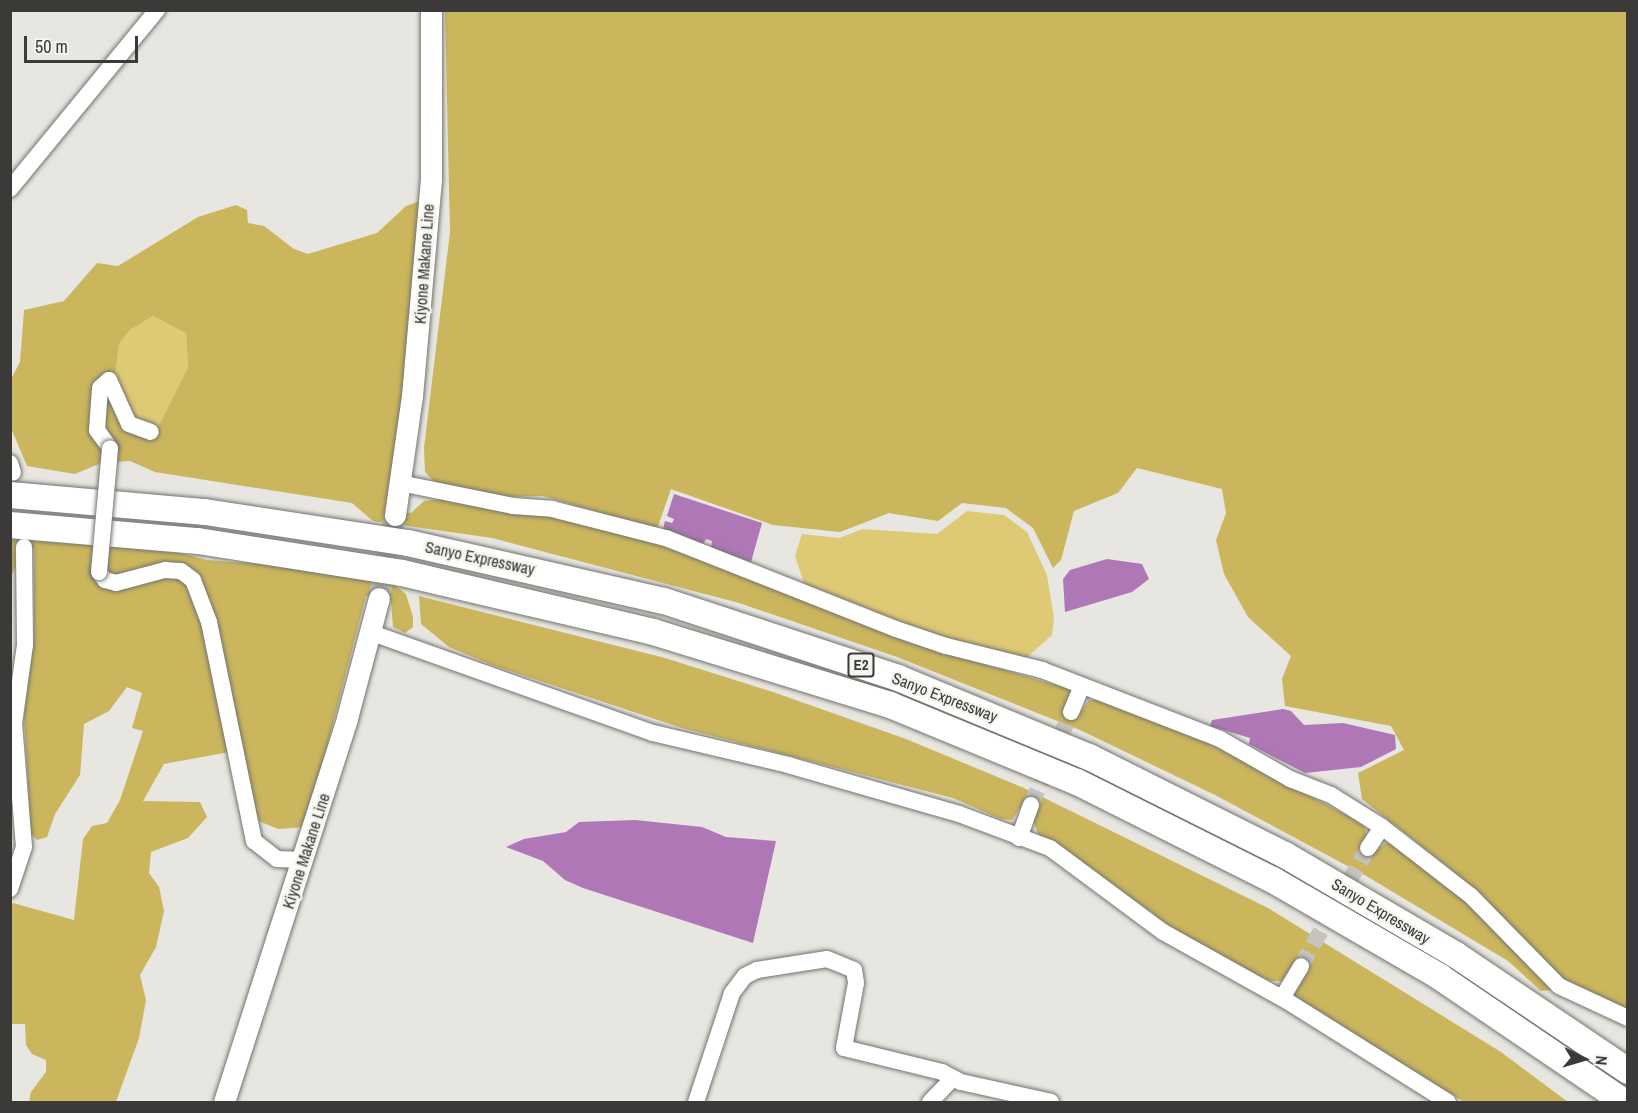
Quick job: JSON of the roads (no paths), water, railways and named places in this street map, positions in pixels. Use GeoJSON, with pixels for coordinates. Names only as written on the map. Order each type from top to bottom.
{"type":"FeatureCollection","features":[{"type":"Feature","properties":{"kind":"highway","name":"Sanyo Expressway"},"geometry":{"type":"LineString","coordinates":[[11,477],[206,512],[408,543],[664,601],[898,678],[1089,757],[1285,855],[1456,956],[1628,1071]]}},
{"type":"Feature","properties":{"kind":"highway","name":"Sanyo Expressway"},"geometry":{"type":"LineString","coordinates":[[10,525],[198,541],[414,576],[653,632],[890,705],[1077,782],[1273,880],[1440,977],[1624,1102]]}},
{"type":"Feature","properties":{"kind":"main road","name":"Kiyone Makane Line"},"geometry":{"type":"LineString","coordinates":[[395,515],[422,306],[430,179],[430,10]]}},
{"type":"Feature","properties":{"kind":"main road","name":"Kiyone Makane Line"},"geometry":{"type":"LineString","coordinates":[[224,1102],[303,860],[372,633],[379,598]]}},
{"type":"Feature","properties":{"kind":"street"},"geometry":{"type":"LineString","coordinates":[[10,189],[157,10]]}},
{"type":"Feature","properties":{"kind":"street"},"geometry":{"type":"LineString","coordinates":[[151,432],[129,424],[110,380],[100,388],[97,430],[110,448],[99,572],[105,580],[116,583],[165,570],[181,571],[193,580],[209,622],[254,841],[277,859],[303,860]]}},
{"type":"Feature","properties":{"kind":"street"},"geometry":{"type":"LineString","coordinates":[[400,483],[513,506],[552,509],[666,538],[926,639],[1042,670],[1220,739],[1290,779],[1331,795],[1382,827],[1471,896],[1559,986],[1628,1018]]}},
{"type":"Feature","properties":{"kind":"street"},"geometry":{"type":"LineString","coordinates":[[10,889],[24,847],[14,724],[25,645],[24,547]]}},
{"type":"Feature","properties":{"kind":"street"},"geometry":{"type":"LineString","coordinates":[[372,633],[653,733],[788,765],[958,814],[1050,848],[1163,932],[1282,998],[1448,1102]]}},
{"type":"Feature","properties":{"kind":"street"},"geometry":{"type":"LineString","coordinates":[[1071,712],[1082,686]]}},
{"type":"Feature","properties":{"kind":"street"},"geometry":{"type":"LineString","coordinates":[[1019,838],[1031,805]]}},
{"type":"Feature","properties":{"kind":"street"},"geometry":{"type":"LineString","coordinates":[[1368,848],[1382,827]]}},
{"type":"Feature","properties":{"kind":"street"},"geometry":{"type":"LineString","coordinates":[[696,1102],[732,993],[745,976],[757,970],[827,959],[854,970],[856,983],[844,1048],[1016,1097],[1051,1102]]}},
{"type":"Feature","properties":{"kind":"street"},"geometry":{"type":"LineString","coordinates":[[1282,998],[1301,966]]}},
{"type":"Feature","properties":{"kind":"street"},"geometry":{"type":"LineString","coordinates":[[930,1102],[953,1078]]}},
{"type":"Feature","properties":{"kind":"tunnel"},"geometry":{"type":"LineString","coordinates":[[379,598],[395,515]]}},
{"type":"Feature","properties":{"kind":"tunnel"},"geometry":{"type":"LineString","coordinates":[[1031,805],[1071,712]]}},
{"type":"Feature","properties":{"kind":"tunnel"},"geometry":{"type":"LineString","coordinates":[[1301,966],[1368,848]]}}]}
